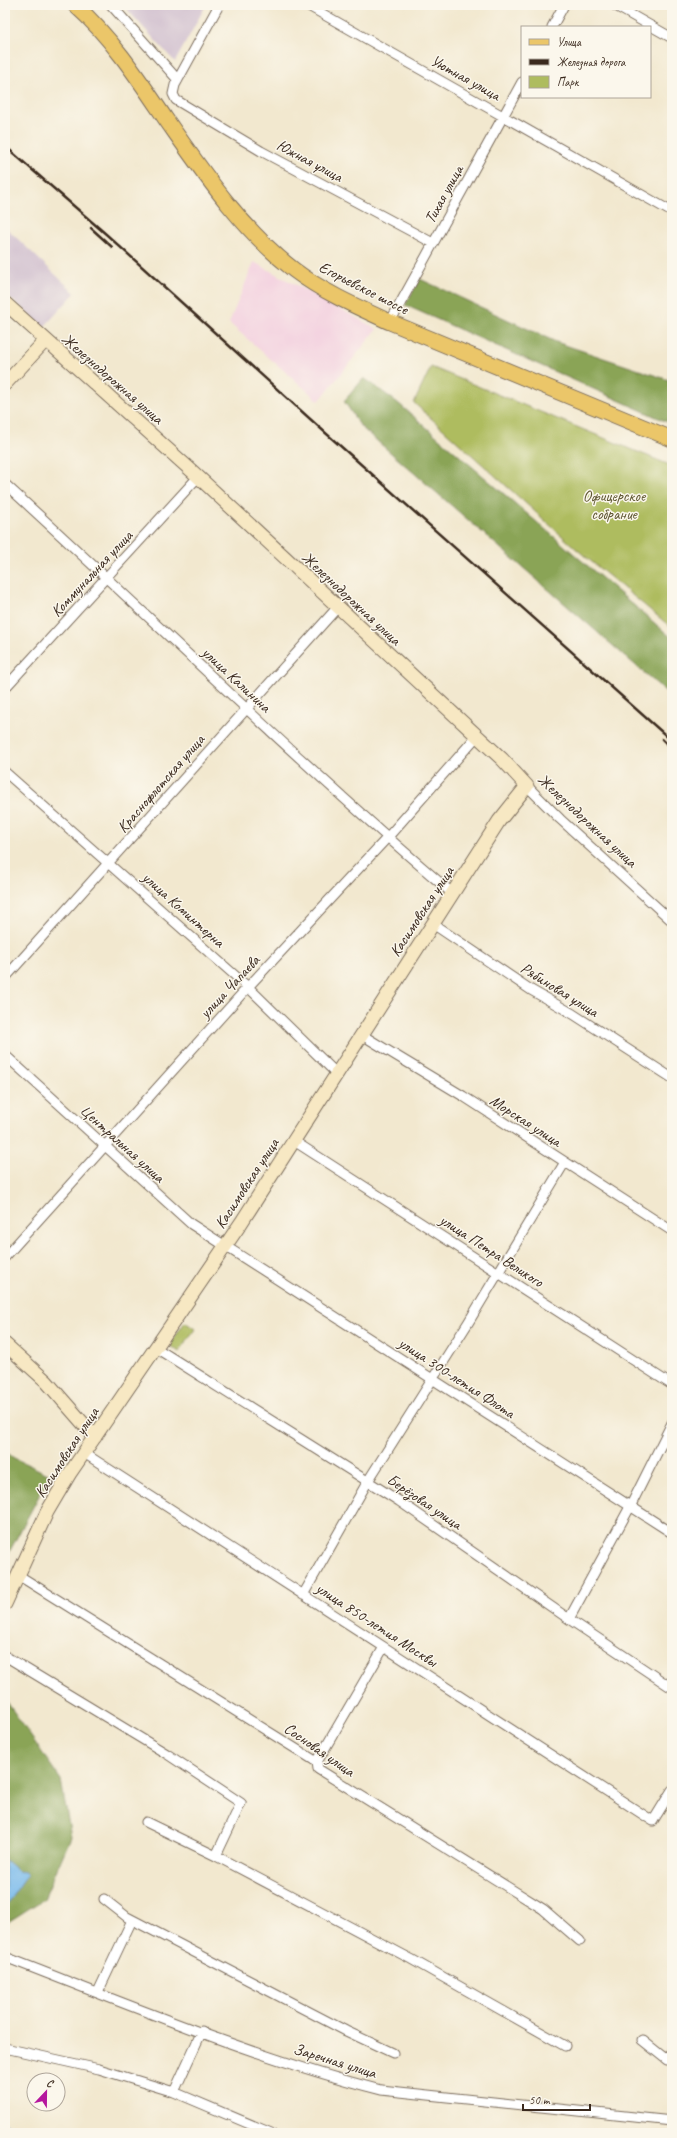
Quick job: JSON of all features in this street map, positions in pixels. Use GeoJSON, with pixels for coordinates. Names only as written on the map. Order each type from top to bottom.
{"type":"FeatureCollection","features":[{"type":"Feature","properties":{"kind":"main road","name":"Егорьевское шоссе"},"geometry":{"type":"LineString","coordinates":[[75,5],[93,22],[118,52],[209,179],[260,239],[295,270],[345,301],[390,322],[672,439]]}},
{"type":"Feature","properties":{"kind":"main road","name":"Железнодорожная улица"},"geometry":{"type":"LineString","coordinates":[[5,303],[45,341],[198,477],[337,608],[477,736],[527,786]]}},
{"type":"Feature","properties":{"kind":"main road"},"geometry":{"type":"LineString","coordinates":[[5,384],[45,341]]}},
{"type":"Feature","properties":{"kind":"main road","name":"Касимовская улица"},"geometry":{"type":"LineString","coordinates":[[5,1604],[47,1512],[84,1453],[225,1247],[499,821],[527,786]]}},
{"type":"Feature","properties":{"kind":"main road"},"geometry":{"type":"LineString","coordinates":[[5,1344],[46,1382],[95,1437]]}},
{"type":"Feature","properties":{"kind":"street"},"geometry":{"type":"LineString","coordinates":[[111,5],[178,80],[219,5]]}},
{"type":"Feature","properties":{"kind":"street","name":"Уютная улица"},"geometry":{"type":"LineString","coordinates":[[307,5],[504,115],[672,212]]}},
{"type":"Feature","properties":{"kind":"street"},"geometry":{"type":"LineString","coordinates":[[553,26],[564,5]]}},
{"type":"Feature","properties":{"kind":"street"},"geometry":{"type":"LineString","coordinates":[[614,5],[651,26]]}},
{"type":"Feature","properties":{"kind":"street"},"geometry":{"type":"LineString","coordinates":[[651,26],[672,38]]}},
{"type":"Feature","properties":{"kind":"street","name":"Южная улица"},"geometry":{"type":"LineString","coordinates":[[178,80],[173,94],[176,100],[261,151],[433,243]]}},
{"type":"Feature","properties":{"kind":"street","name":"Тихая улица"},"geometry":{"type":"LineString","coordinates":[[390,322],[521,84]]}},
{"type":"Feature","properties":{"kind":"street","name":"Коммунальная улица"},"geometry":{"type":"LineString","coordinates":[[5,688],[108,578],[198,477]]}},
{"type":"Feature","properties":{"kind":"street","name":"улица Калинина"},"geometry":{"type":"LineString","coordinates":[[5,484],[388,838],[452,893]]}},
{"type":"Feature","properties":{"kind":"street","name":"Краснофлотская улица"},"geometry":{"type":"LineString","coordinates":[[5,978],[110,863],[246,708],[337,608]]}},
{"type":"Feature","properties":{"kind":"street","name":"улица Чапаева"},"geometry":{"type":"LineString","coordinates":[[5,1257],[248,987],[388,838],[477,736]]}},
{"type":"Feature","properties":{"kind":"street","name":"улица Коминтерна"},"geometry":{"type":"LineString","coordinates":[[5,772],[110,863],[248,987],[337,1074]]}},
{"type":"Feature","properties":{"kind":"street","name":"Железнодорожная улица"},"geometry":{"type":"LineString","coordinates":[[527,786],[560,819],[672,921]]}},
{"type":"Feature","properties":{"kind":"street","name":"Рябиновая улица"},"geometry":{"type":"LineString","coordinates":[[433,924],[531,990],[573,1014],[672,1078]]}},
{"type":"Feature","properties":{"kind":"street","name":"Морская улица"},"geometry":{"type":"LineString","coordinates":[[362,1035],[463,1096],[672,1231]]}},
{"type":"Feature","properties":{"kind":"street","name":"Центральная улица"},"geometry":{"type":"LineString","coordinates":[[5,1055],[104,1147],[190,1223],[225,1247]]}},
{"type":"Feature","properties":{"kind":"street","name":"улица Петра Великого"},"geometry":{"type":"LineString","coordinates":[[294,1140],[672,1385]]}},
{"type":"Feature","properties":{"kind":"street"},"geometry":{"type":"LineString","coordinates":[[303,1595],[368,1481],[499,1272],[564,1162]]}},
{"type":"Feature","properties":{"kind":"street","name":"улица 300-летия Флота"},"geometry":{"type":"LineString","coordinates":[[225,1247],[672,1532]]}},
{"type":"Feature","properties":{"kind":"street","name":"Берёзовая улица"},"geometry":{"type":"LineString","coordinates":[[156,1348],[399,1501],[569,1619],[672,1688]]}},
{"type":"Feature","properties":{"kind":"street"},"geometry":{"type":"LineString","coordinates":[[569,1619],[631,1505],[672,1424]]}},
{"type":"Feature","properties":{"kind":"street","name":"улица 850-летия Москвы"},"geometry":{"type":"LineString","coordinates":[[84,1453],[653,1821],[672,1790]]}},
{"type":"Feature","properties":{"kind":"street","name":"Сосновая улица"},"geometry":{"type":"LineString","coordinates":[[18,1575],[317,1762],[318,1769],[543,1909],[580,1941]]}},
{"type":"Feature","properties":{"kind":"street"},"geometry":{"type":"LineString","coordinates":[[317,1762],[384,1647]]}},
{"type":"Feature","properties":{"kind":"street"},"geometry":{"type":"LineString","coordinates":[[5,1656],[167,1754],[241,1803],[216,1856]]}},
{"type":"Feature","properties":{"kind":"street"},"geometry":{"type":"LineString","coordinates":[[146,1822],[216,1856],[411,1959],[565,2046]]}},
{"type":"Feature","properties":{"kind":"street"},"geometry":{"type":"LineString","coordinates":[[104,1899],[132,1920],[346,2031],[393,2053]]}},
{"type":"Feature","properties":{"kind":"street"},"geometry":{"type":"LineString","coordinates":[[98,1992],[132,1920]]}},
{"type":"Feature","properties":{"kind":"street","name":"Заречная улица"},"geometry":{"type":"LineString","coordinates":[[5,1957],[202,2031],[338,2079],[381,2090],[672,2121]]}},
{"type":"Feature","properties":{"kind":"street"},"geometry":{"type":"LineString","coordinates":[[174,2092],[202,2031]]}},
{"type":"Feature","properties":{"kind":"street"},"geometry":{"type":"LineString","coordinates":[[642,2040],[667,2060],[672,2052]]}},
{"type":"Feature","properties":{"kind":"street"},"geometry":{"type":"LineString","coordinates":[[5,2048],[99,2069],[174,2092],[271,2133]]}},
{"type":"Feature","properties":{"kind":"shaded area"},"geometry":{"type":"Polygon","coordinates":[[[123,5],[206,5],[175,62],[123,5]]]}},
{"type":"Feature","properties":{"kind":"shaded area"},"geometry":{"type":"Polygon","coordinates":[[[5,227],[75,293],[43,328],[5,293],[5,227]]]}},
{"type":"Feature","properties":{"kind":"shaded area"},"geometry":{"type":"Polygon","coordinates":[[[254,262],[377,329],[319,401],[229,323],[254,262]]]}},
{"type":"Feature","properties":{"kind":"green space"},"geometry":{"type":"Polygon","coordinates":[[[420,279],[556,342],[672,381],[672,424],[405,305],[420,279]]]}},
{"type":"Feature","properties":{"kind":"green space","name":"Офицерское собрание"},"geometry":{"type":"Polygon","coordinates":[[[431,367],[672,466],[672,628],[581,553],[414,403],[431,367]]]}},
{"type":"Feature","properties":{"kind":"green space"},"geometry":{"type":"Polygon","coordinates":[[[364,378],[398,403],[672,638],[672,697],[361,427],[344,401],[364,378]]]}},
{"type":"Feature","properties":{"kind":"green space"},"geometry":{"type":"Polygon","coordinates":[[[185,1322],[195,1329],[179,1352],[169,1345],[185,1322]]]}},
{"type":"Feature","properties":{"kind":"green space"},"geometry":{"type":"Polygon","coordinates":[[[5,1451],[14,1458],[50,1475],[5,1560],[5,1451]]]}},
{"type":"Feature","properties":{"kind":"green space"},"geometry":{"type":"Polygon","coordinates":[[[5,1699],[61,1780],[71,1837],[44,1899],[8,1922],[5,1935],[5,1699]]]}},
{"type":"Feature","properties":{"kind":"water"},"geometry":{"type":"Polygon","coordinates":[[[5,1860],[18,1871],[25,1872],[27,1875],[5,1907],[5,1860]]]}},
{"type":"Feature","properties":{"kind":"waterway"},"geometry":{"type":"LineString","coordinates":[[5,2125],[21,2133]]}},
{"type":"Feature","properties":{"kind":"railway"},"geometry":{"type":"LineString","coordinates":[[5,146],[107,235],[319,427],[672,741]]}},
{"type":"Feature","properties":{"kind":"railway"},"geometry":{"type":"LineString","coordinates":[[91,228],[112,247]]}},
{"type":"Feature","properties":{"kind":"railway"},"geometry":{"type":"LineString","coordinates":[[662,739],[672,749]]}}]}
